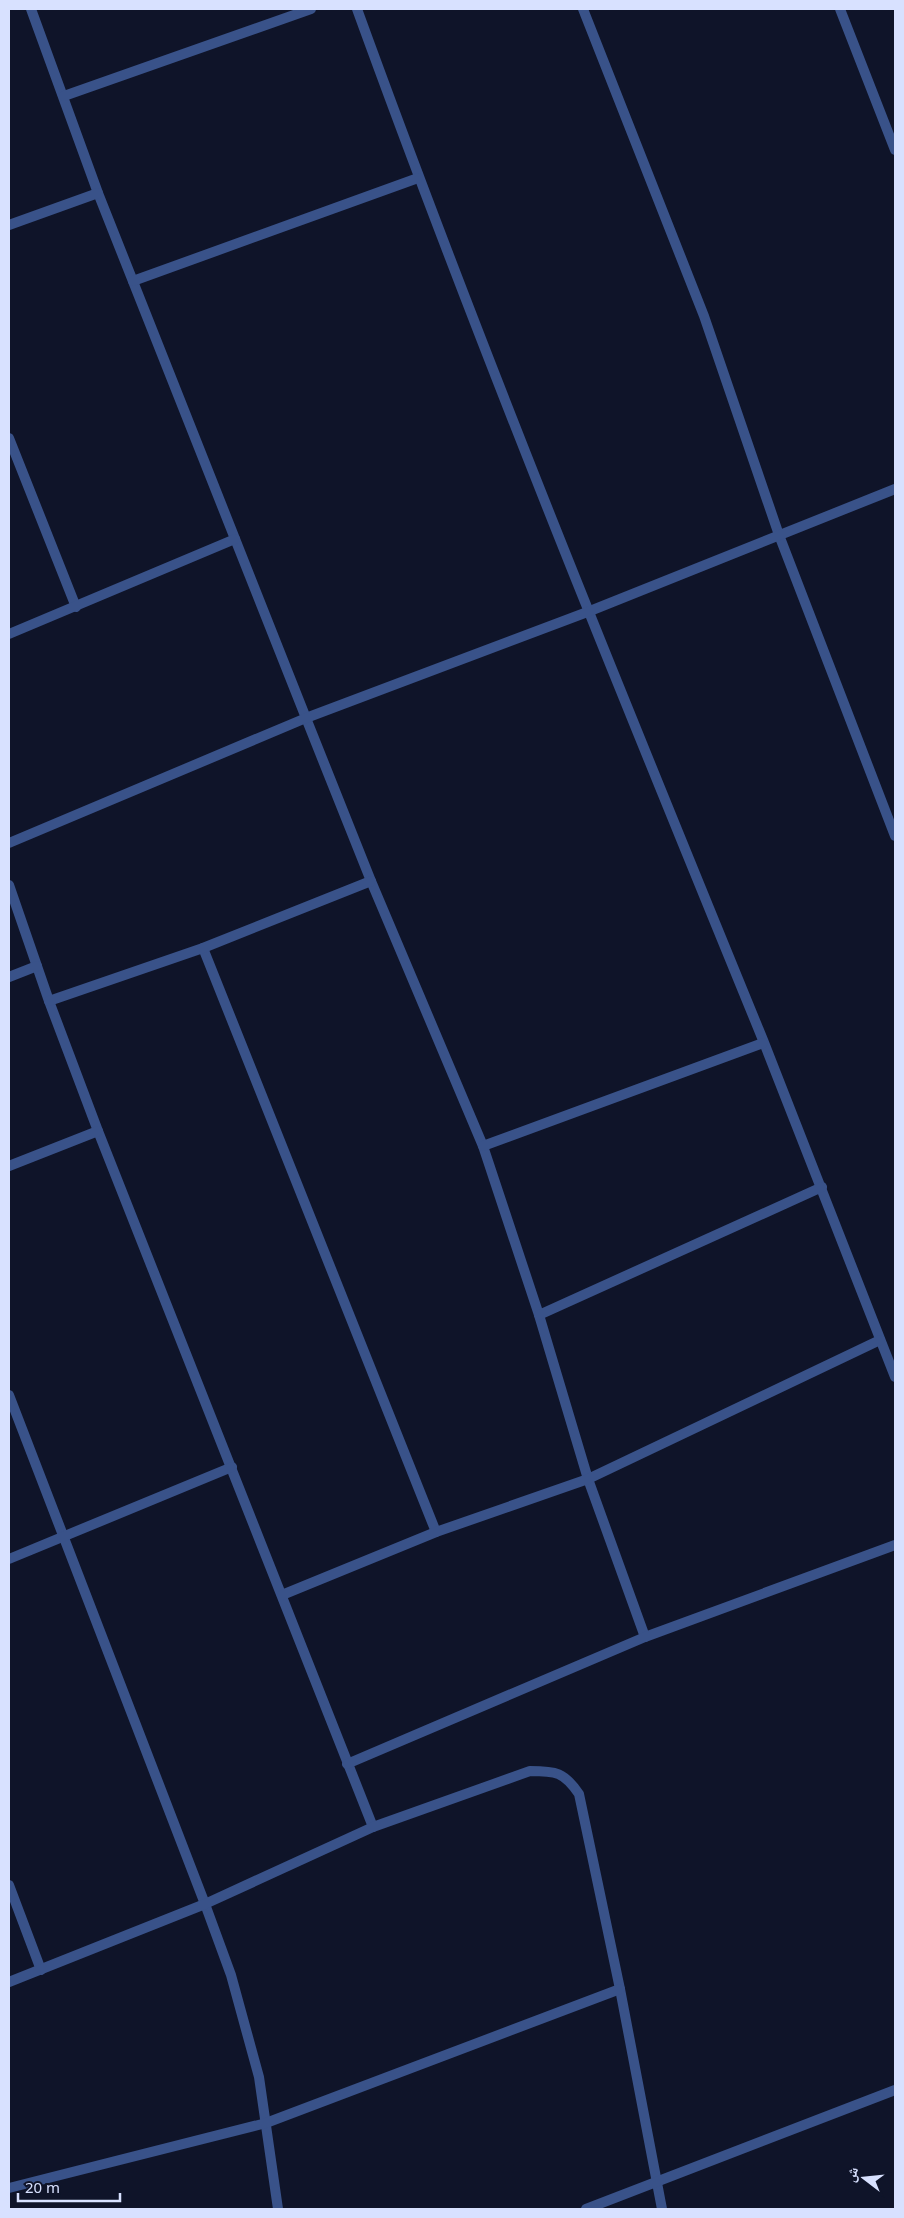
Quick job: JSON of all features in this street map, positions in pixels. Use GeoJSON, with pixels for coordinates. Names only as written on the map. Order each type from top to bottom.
{"type":"FeatureCollection","features":[{"type":"Feature","properties":{"kind":"street"},"geometry":{"type":"LineString","coordinates":[[32,9],[98,193],[132,281],[371,881],[483,1146],[539,1315],[588,1479],[645,1637]]}},
{"type":"Feature","properties":{"kind":"street"},"geometry":{"type":"LineString","coordinates":[[64,96],[311,9]]}},
{"type":"Feature","properties":{"kind":"street"},"geometry":{"type":"LineString","coordinates":[[357,9],[418,178],[822,1187],[895,1377]]}},
{"type":"Feature","properties":{"kind":"street"},"geometry":{"type":"LineString","coordinates":[[583,9],[704,316],[779,535],[895,836]]}},
{"type":"Feature","properties":{"kind":"street"},"geometry":{"type":"LineString","coordinates":[[840,9],[895,150]]}},
{"type":"Feature","properties":{"kind":"street"},"geometry":{"type":"LineString","coordinates":[[132,281],[418,178]]}},
{"type":"Feature","properties":{"kind":"street"},"geometry":{"type":"LineString","coordinates":[[9,225],[98,193]]}},
{"type":"Feature","properties":{"kind":"street"},"geometry":{"type":"LineString","coordinates":[[9,438],[76,607]]}},
{"type":"Feature","properties":{"kind":"street"},"geometry":{"type":"LineString","coordinates":[[9,843],[306,718],[590,611],[895,489]]}},
{"type":"Feature","properties":{"kind":"street"},"geometry":{"type":"LineString","coordinates":[[9,634],[235,539]]}},
{"type":"Feature","properties":{"kind":"street"},"geometry":{"type":"LineString","coordinates":[[49,1001],[203,948],[371,881]]}},
{"type":"Feature","properties":{"kind":"street"},"geometry":{"type":"LineString","coordinates":[[9,885],[49,1001],[98,1131],[232,1467],[347,1764],[374,1827]]}},
{"type":"Feature","properties":{"kind":"street"},"geometry":{"type":"LineString","coordinates":[[203,948],[436,1532]]}},
{"type":"Feature","properties":{"kind":"street"},"geometry":{"type":"LineString","coordinates":[[9,977],[37,966]]}},
{"type":"Feature","properties":{"kind":"street"},"geometry":{"type":"LineString","coordinates":[[483,1146],[764,1042]]}},
{"type":"Feature","properties":{"kind":"street"},"geometry":{"type":"LineString","coordinates":[[9,1166],[98,1131]]}},
{"type":"Feature","properties":{"kind":"street"},"geometry":{"type":"LineString","coordinates":[[539,1315],[822,1187]]}},
{"type":"Feature","properties":{"kind":"street"},"geometry":{"type":"LineString","coordinates":[[282,1595],[436,1532],[588,1479],[880,1340]]}},
{"type":"Feature","properties":{"kind":"street"},"geometry":{"type":"LineString","coordinates":[[9,1395],[231,1975],[259,2077],[278,2209]]}},
{"type":"Feature","properties":{"kind":"street"},"geometry":{"type":"LineString","coordinates":[[9,1559],[232,1467]]}},
{"type":"Feature","properties":{"kind":"street"},"geometry":{"type":"LineString","coordinates":[[347,1764],[645,1637],[895,1545]]}},
{"type":"Feature","properties":{"kind":"street"},"geometry":{"type":"LineString","coordinates":[[9,1982],[205,1904],[374,1827],[530,1772],[550,1771],[568,1778],[579,1794],[620,1989],[662,2209]]}},
{"type":"Feature","properties":{"kind":"street"},"geometry":{"type":"LineString","coordinates":[[9,1885],[41,1970]]}},
{"type":"Feature","properties":{"kind":"street"},"geometry":{"type":"LineString","coordinates":[[9,2188],[266,2123],[620,1989]]}},
{"type":"Feature","properties":{"kind":"street"},"geometry":{"type":"LineString","coordinates":[[586,2209],[895,2090]]}}]}
